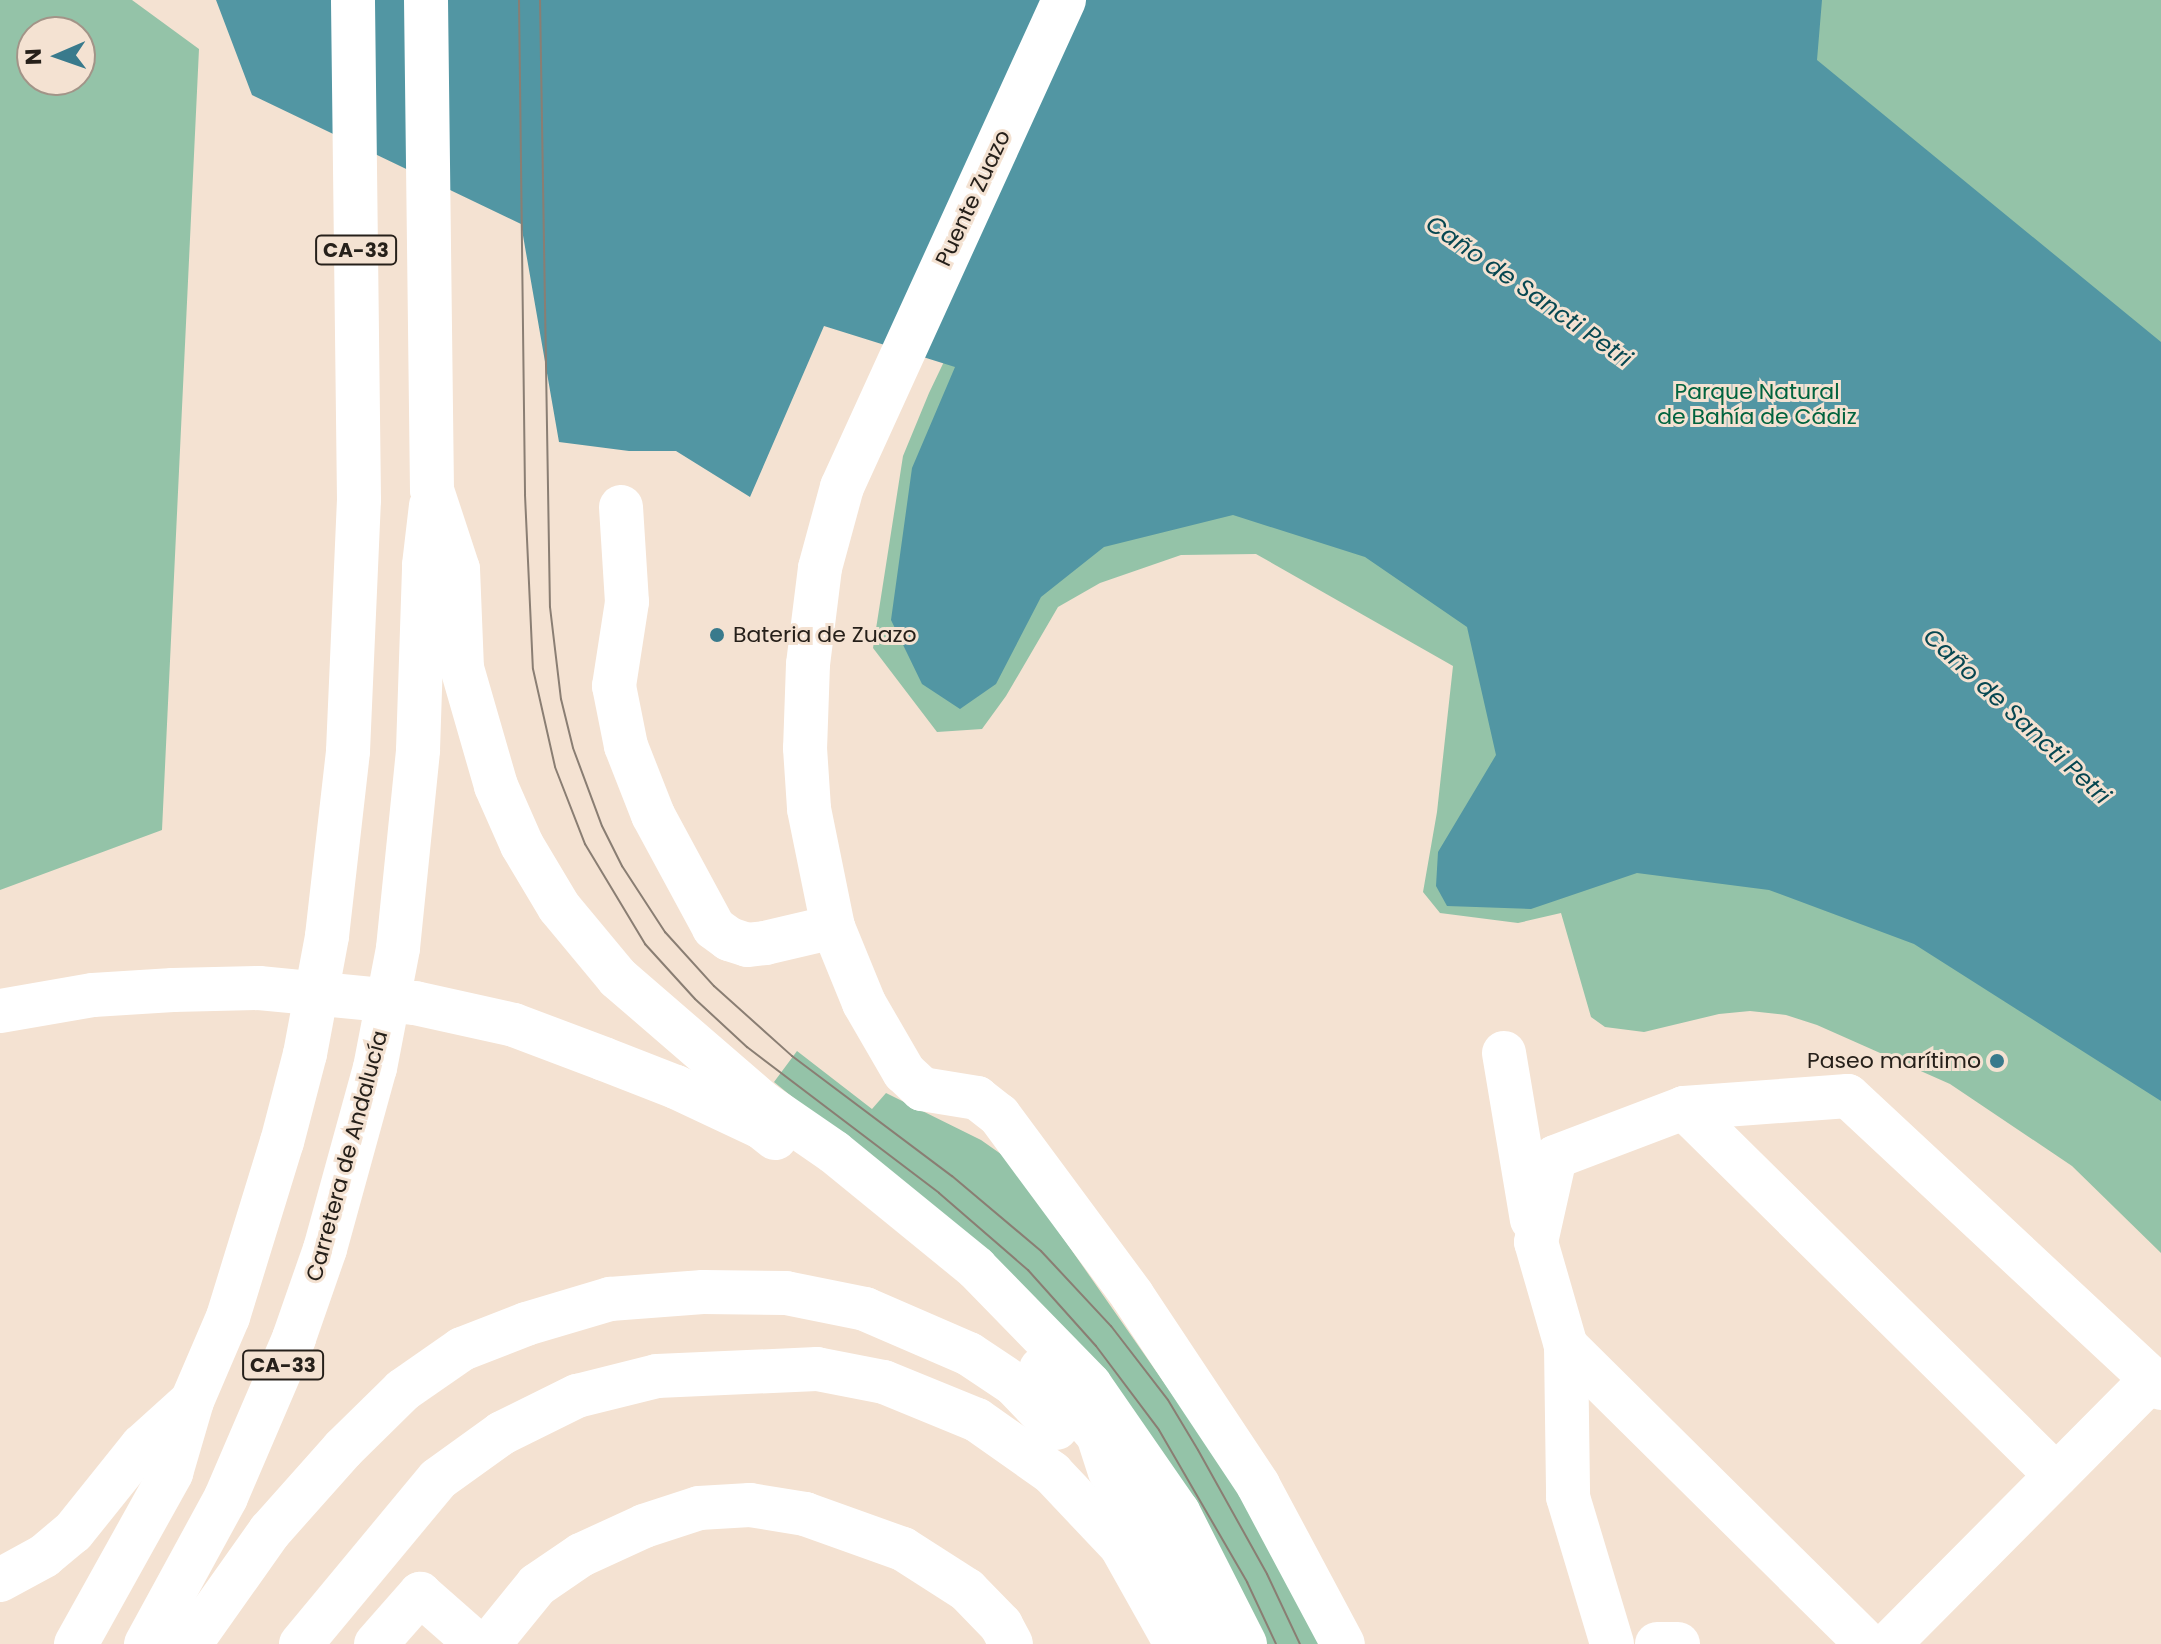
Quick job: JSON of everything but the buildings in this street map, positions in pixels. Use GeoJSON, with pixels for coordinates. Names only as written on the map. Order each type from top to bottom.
{"type":"FeatureCollection","features":[{"type":"Feature","properties":{"kind":"main road","name":"CA-33"},"geometry":{"type":"LineString","coordinates":[[76,1644],[171,1473],[192,1401],[228,1317],[259,1225],[305,1054],[327,936],[348,751],[359,500],[353,0]]}},
{"type":"Feature","properties":{"kind":"main road","name":"CA-33"},"geometry":{"type":"LineString","coordinates":[[426,0],[432,490]]}},
{"type":"Feature","properties":{"kind":"main road","name":"Puente Zuazo"},"geometry":{"type":"LineString","coordinates":[[1064,0],[881,397],[838,500],[820,568],[808,664],[805,748],[809,809],[833,927],[864,1003],[904,1072],[922,1089],[977,1098],[999,1115],[1118,1275],[1258,1485],[1343,1644]]}},
{"type":"Feature","properties":{"kind":"main road","name":"Carretera de Andalucía"},"geometry":{"type":"LineString","coordinates":[[146,1644],[226,1497],[294,1338],[325,1249],[375,1068],[398,948],[418,750],[424,565],[432,490]]}},
{"type":"Feature","properties":{"kind":"main road"},"geometry":{"type":"LineString","coordinates":[[432,490],[458,569],[462,668],[496,786],[522,845],[559,907],[618,978],[763,1103],[834,1152],[976,1268],[1090,1385],[1178,1512],[1245,1644]]}},
{"type":"Feature","properties":{"kind":"main road"},"geometry":{"type":"LineString","coordinates":[[621,507],[627,602],[614,686],[626,746],[653,815],[714,928],[729,939],[747,945],[765,943],[833,927]]}},
{"type":"Feature","properties":{"kind":"main road"},"geometry":{"type":"LineString","coordinates":[[0,1011],[93,995],[259,988],[415,1003],[514,1025],[676,1087],[761,1127],[903,1236],[994,1320],[1062,1391],[1098,1435],[1110,1471],[1137,1508],[1183,1587],[1211,1644]]}},
{"type":"Feature","properties":{"kind":"main road"},"geometry":{"type":"LineString","coordinates":[[1504,1053],[1536,1242],[1566,1346],[1568,1497],[1612,1644]]}},
{"type":"Feature","properties":{"kind":"main road"},"geometry":{"type":"LineString","coordinates":[[1536,1242],[1555,1157],[1684,1108],[1848,1096],[2157,1384],[2056,1475],[1889,1644]]}},
{"type":"Feature","properties":{"kind":"main road"},"geometry":{"type":"LineString","coordinates":[[1684,1108],[2056,1475]]}},
{"type":"Feature","properties":{"kind":"main road"},"geometry":{"type":"LineString","coordinates":[[190,1644],[270,1531],[343,1449],[403,1390],[462,1349],[526,1324],[610,1299],[703,1292],[786,1293],[865,1309],[969,1354],[1003,1377],[1071,1443],[1110,1471]]}},
{"type":"Feature","properties":{"kind":"main road"},"geometry":{"type":"LineString","coordinates":[[1566,1346],[1867,1644]]}},
{"type":"Feature","properties":{"kind":"main road"},"geometry":{"type":"LineString","coordinates":[[301,1644],[438,1479],[502,1433],[577,1396],[657,1376],[817,1369],[884,1382],[977,1420],[1052,1473],[1121,1546],[1176,1644]]}},
{"type":"Feature","properties":{"kind":"main road"},"geometry":{"type":"LineString","coordinates":[[0,1580],[44,1556],[73,1532],[142,1446],[192,1401]]}},
{"type":"Feature","properties":{"kind":"main road"},"geometry":{"type":"LineString","coordinates":[[489,1644],[537,1585],[581,1555],[644,1526],[699,1508],[750,1505],[805,1514],[903,1549],[967,1590],[1001,1625],[1011,1644]]}},
{"type":"Feature","properties":{"kind":"main road"},"geometry":{"type":"LineString","coordinates":[[377,1555],[477,1644]]}},
{"type":"Feature","properties":{"kind":"main road"},"geometry":{"type":"LineString","coordinates":[[376,1644],[420,1594]]}},
{"type":"Feature","properties":{"kind":"main road"},"geometry":{"type":"LineString","coordinates":[[1657,1644],[1678,1644]]}},
{"type":"Feature","properties":{"kind":"green space"},"geometry":{"type":"Polygon","coordinates":[[[0,0],[132,0],[199,49],[162,830],[0,890],[0,0]]]}},
{"type":"Feature","properties":{"kind":"green space","name":"Parque Natural de Bahía de Cádiz"},"geometry":{"type":"Polygon","coordinates":[[[1117,0],[2161,0],[2161,1253],[2072,1166],[1950,1084],[1817,1025],[1786,1015],[1750,1011],[1719,1014],[1644,1032],[1605,1027],[1591,1017],[1561,913],[1518,923],[1440,913],[1423,892],[1437,812],[1453,666],[1256,554],[1181,555],[1100,583],[1058,607],[1006,696],[982,729],[937,732],[873,648],[903,456],[929,393],[1117,0]]]}},
{"type":"Feature","properties":{"kind":"green space"},"geometry":{"type":"Polygon","coordinates":[[[797,1051],[872,1109],[886,1093],[981,1140],[1008,1159],[1276,1543],[1326,1644],[1264,1644],[1009,1274],[774,1082],[797,1051]]]}},
{"type":"Feature","properties":{"kind":"water","name":"Parque Natural de Bahía de Cádiz"},"geometry":{"type":"Polygon","coordinates":[[[216,0],[1822,0],[1817,60],[2161,342],[2161,1101],[1914,944],[1769,890],[1637,873],[1531,909],[1447,906],[1436,886],[1438,852],[1496,755],[1467,627],[1365,557],[1233,515],[1104,547],[1041,597],[996,684],[960,709],[922,684],[891,620],[912,468],[955,367],[824,326],[750,497],[676,451],[629,451],[559,442],[521,224],[252,95],[216,0]]]}},
{"type":"Feature","properties":{"kind":"tram line"},"geometry":{"type":"LineString","coordinates":[[519,0],[525,495],[533,669],[555,767],[585,844],[645,944],[695,999],[747,1047],[939,1193],[1028,1270],[1096,1346],[1159,1430],[1247,1582],[1276,1644]]}},
{"type":"Feature","properties":{"kind":"tram line"},"geometry":{"type":"LineString","coordinates":[[540,0],[550,607],[561,699],[573,748],[602,826],[622,866],[665,932],[714,986],[792,1056],[952,1176],[1041,1251],[1111,1326],[1168,1400],[1198,1450],[1267,1574],[1300,1644]]}},
{"type":"Feature","properties":{"kind":"place","name":"Bateria de Zuazo"},"geometry":{"type":"Point","coordinates":[717,635]}},
{"type":"Feature","properties":{"kind":"place","name":"Paseo marítimo"},"geometry":{"type":"Point","coordinates":[1997,1061]}},
{"type":"Feature","properties":{"kind":"water label","name":"Caño de Sancti Petri"},"geometry":{"type":"Point","coordinates":[1529,291]}},
{"type":"Feature","properties":{"kind":"water label","name":"Caño de Sancti Petri"},"geometry":{"type":"Point","coordinates":[2017,716]}}]}
